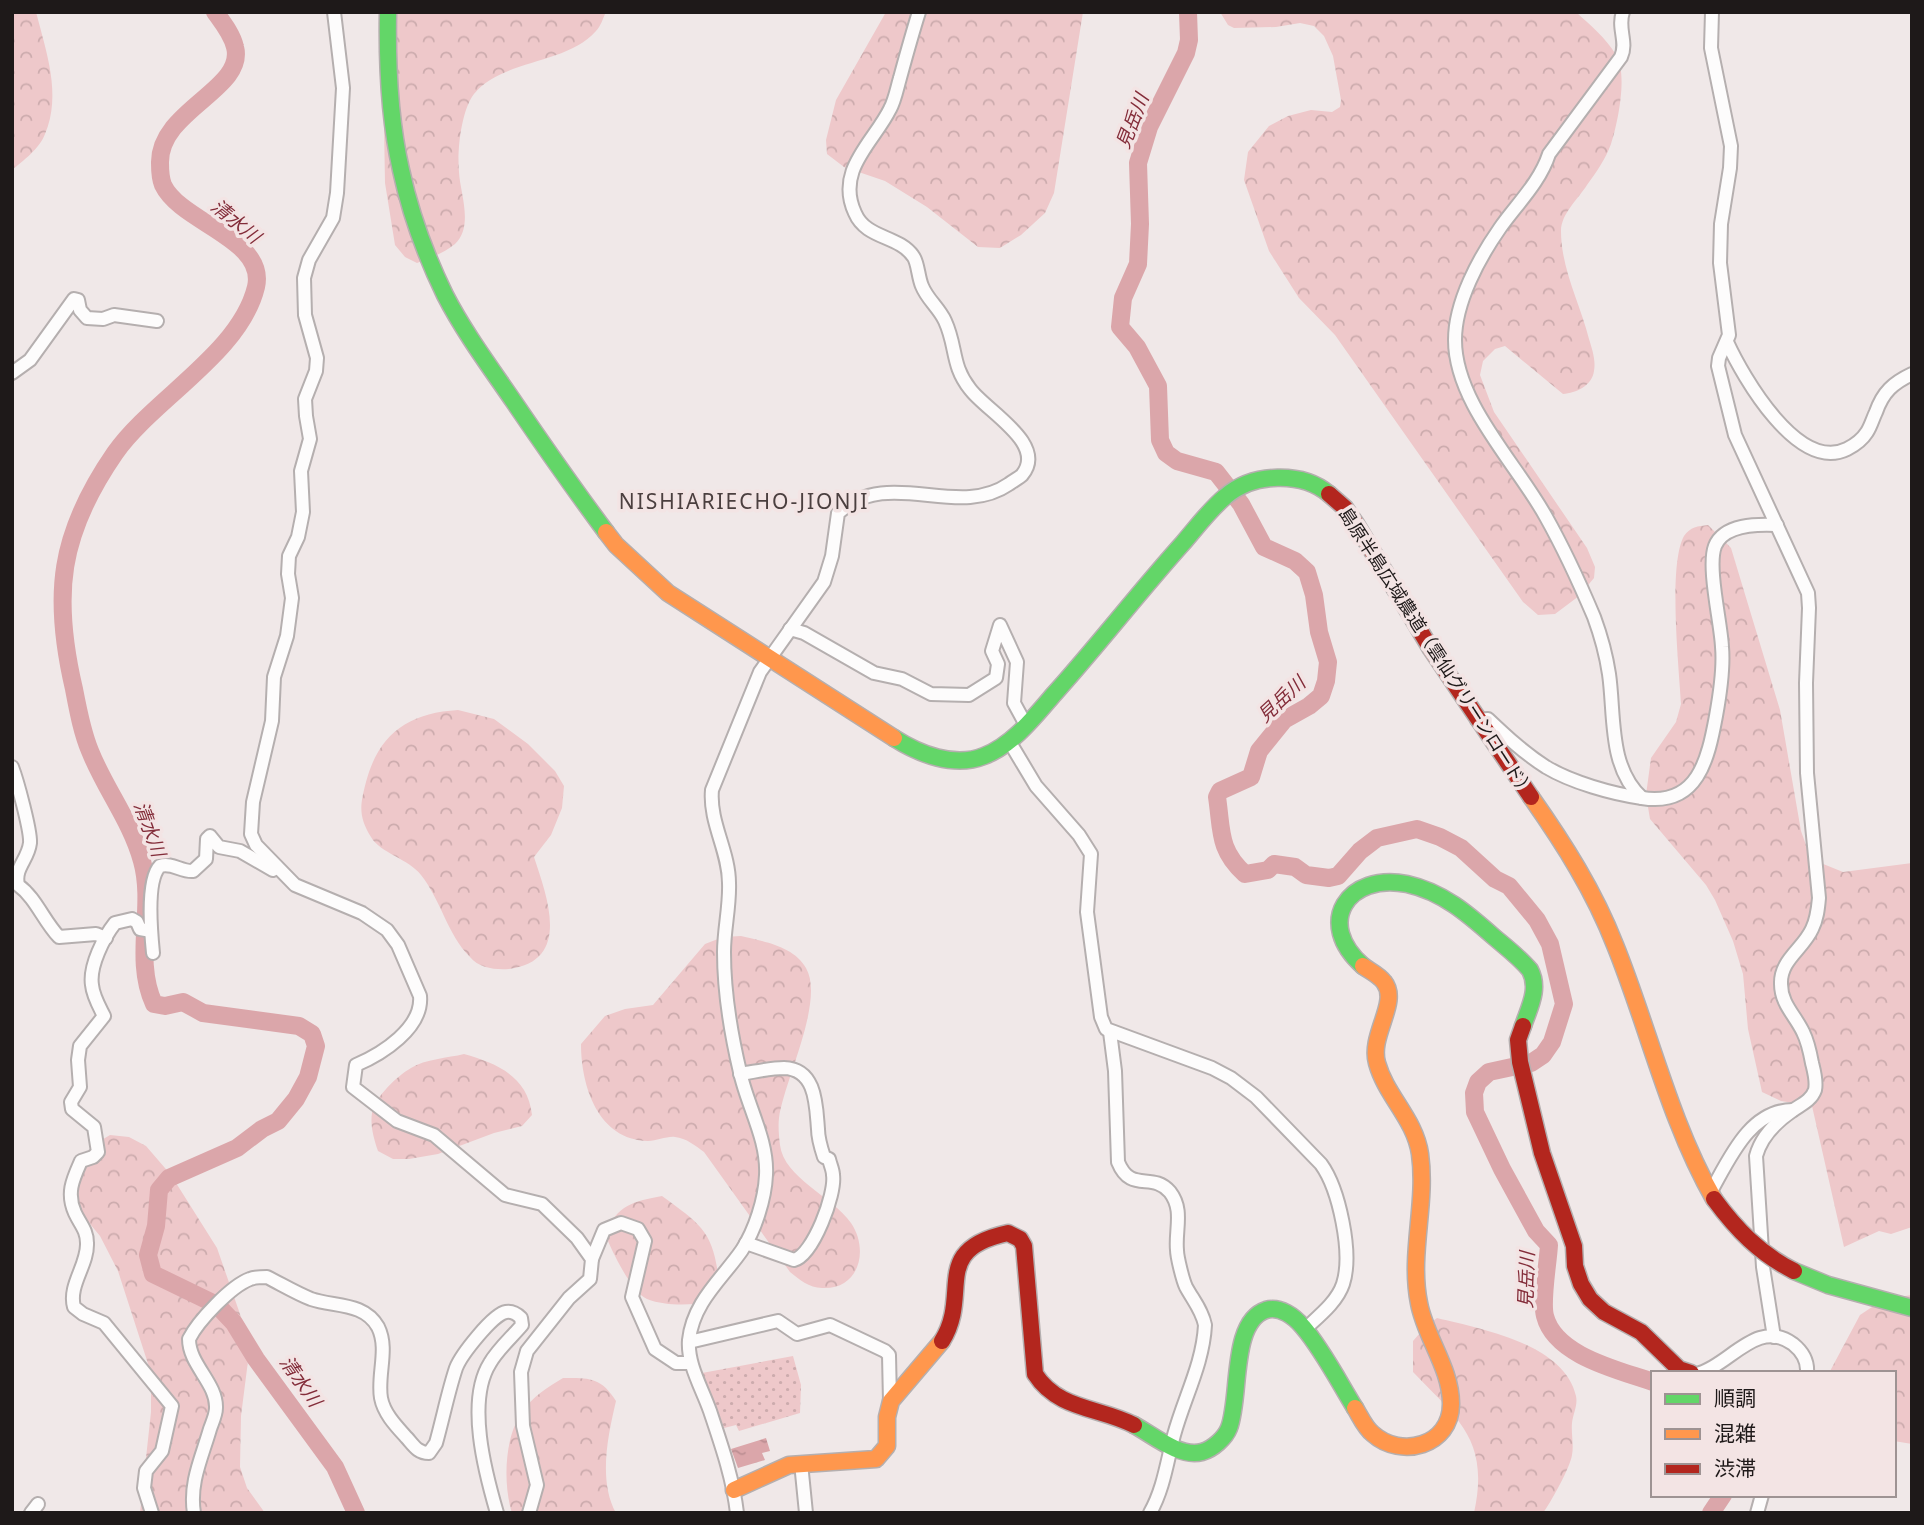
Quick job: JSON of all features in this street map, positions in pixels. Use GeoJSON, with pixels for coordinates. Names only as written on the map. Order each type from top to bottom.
{"type":"FeatureCollection","features":[{"type":"Feature","properties":{"kind":"street"},"geometry":{"type":"LineString","coordinates":[[295,885],[256,845],[251,825],[253,802],[272,721],[274,677],[287,636],[292,598],[288,574],[289,555],[298,537],[303,512],[302,471],[310,439],[306,400],[316,372],[317,358],[305,315],[304,278],[309,260],[333,218],[337,193],[343,88],[334,12]]}},
{"type":"Feature","properties":{"kind":"street","name":"島原半島広域農道（雲仙グリーンロード）"},"geometry":{"type":"LineString","coordinates":[[388,12],[387,66],[392,125],[401,172],[417,225],[445,294],[470,337],[564,475],[616,545],[668,593],[899,741],[944,760],[964,761],[982,757],[1009,741],[1026,725],[1217,503],[1239,486],[1268,477],[1290,478],[1310,483],[1334,498],[1356,524],[1477,720],[1561,840],[1598,906],[1615,944],[1694,1164],[1712,1196],[1731,1222],[1755,1247],[1779,1264],[1828,1285],[1910,1307]]}},
{"type":"Feature","properties":{"kind":"street"},"geometry":{"type":"LineString","coordinates":[[737,1513],[734,1490],[709,1408],[691,1363],[689,1342],[699,1307],[746,1243],[760,1207],[766,1175],[759,1137],[740,1074],[726,985],[724,951],[729,882],[726,858],[711,800],[715,780],[747,701],[768,659],[824,582],[832,556],[838,513],[848,504],[871,494],[886,492],[975,497],[1001,489],[1022,475],[1029,461],[1027,446],[977,398],[956,367],[952,338],[944,318],[923,289],[915,257],[903,247],[872,233],[855,215],[850,196],[852,174],[861,150],[891,108],[919,12]]}},
{"type":"Feature","properties":{"kind":"street"},"geometry":{"type":"LineString","coordinates":[[1623,12],[1620,20],[1624,51],[1621,57],[1549,154],[1544,169],[1498,231],[1463,300],[1455,339],[1457,362],[1476,409],[1546,517],[1601,635],[1620,758],[1627,779],[1642,798]]}},
{"type":"Feature","properties":{"kind":"street"},"geometry":{"type":"LineString","coordinates":[[1712,12],[1711,48],[1731,146],[1720,250],[1729,335],[1718,366],[1735,435],[1808,593],[1810,608],[1806,683],[1807,773],[1819,898],[1817,916],[1811,931],[1782,971],[1782,998],[1808,1042],[1815,1090],[1810,1098],[1765,1136],[1758,1146],[1756,1156],[1763,1267],[1774,1337]]}},
{"type":"Feature","properties":{"kind":"street"},"geometry":{"type":"LineString","coordinates":[[12,373],[30,360],[74,299],[78,300],[80,310],[87,318],[103,319],[114,316],[157,321]]}},
{"type":"Feature","properties":{"kind":"street"},"geometry":{"type":"LineString","coordinates":[[1727,342],[1758,398],[1782,425],[1807,446],[1821,452],[1840,453],[1855,445],[1868,432],[1880,399],[1894,383],[1912,374]]}},
{"type":"Feature","properties":{"kind":"street"},"geometry":{"type":"LineString","coordinates":[[1477,720],[1488,719],[1547,768],[1618,794],[1655,800],[1685,790],[1703,770],[1719,701],[1723,649],[1713,563],[1714,548],[1720,538],[1738,528],[1759,524],[1777,525]]}},
{"type":"Feature","properties":{"kind":"street"},"geometry":{"type":"LineString","coordinates":[[790,629],[804,632],[874,673],[902,679],[931,694],[969,695],[996,678],[998,664],[992,651],[1000,625],[1017,663],[1014,703],[1026,725]]}},
{"type":"Feature","properties":{"kind":"street"},"geometry":{"type":"LineString","coordinates":[[1009,741],[1036,786],[1079,835],[1091,854],[1092,873],[1087,912],[1101,1017],[1106,1029],[1212,1068],[1231,1078],[1256,1097],[1329,1174],[1341,1209],[1346,1267],[1343,1283],[1336,1297],[1306,1329]]}},
{"type":"Feature","properties":{"kind":"street"},"geometry":{"type":"LineString","coordinates":[[12,767],[30,842],[26,859],[16,876],[18,884],[29,892],[49,926],[59,937],[96,934],[106,938]]}},
{"type":"Feature","properties":{"kind":"street"},"geometry":{"type":"LineString","coordinates":[[153,953],[147,931],[153,876],[156,870],[165,864],[187,872],[197,869],[206,859],[208,837],[219,847],[240,851],[267,864],[287,883],[374,919],[398,945],[421,1003],[416,1016],[393,1046],[356,1065],[353,1087],[397,1121],[434,1135],[505,1195],[542,1204],[578,1238],[593,1259]]}},
{"type":"Feature","properties":{"kind":"street"},"geometry":{"type":"LineString","coordinates":[[890,1402],[944,1338],[949,1327],[959,1262],[966,1248],[1008,1233],[1014,1234],[1024,1246],[1035,1374],[1041,1387],[1065,1402],[1128,1420],[1173,1446],[1199,1453],[1217,1444],[1229,1430],[1234,1414],[1243,1336],[1251,1318],[1258,1312],[1273,1309],[1292,1316],[1306,1329],[1370,1432],[1381,1441],[1393,1447],[1421,1446],[1446,1426],[1451,1413],[1451,1395],[1422,1317],[1416,1286],[1420,1158],[1409,1121],[1378,1068],[1374,1051],[1375,1038],[1390,998],[1388,987],[1351,953],[1339,925],[1339,914],[1353,893],[1367,885],[1385,882],[1410,885],[1452,902],[1524,963],[1535,979],[1535,991],[1518,1040],[1521,1067],[1542,1153],[1574,1246],[1575,1266],[1581,1284],[1590,1299],[1604,1312],[1641,1332],[1679,1369],[1685,1371]]}},
{"type":"Feature","properties":{"kind":"street"},"geometry":{"type":"LineString","coordinates":[[147,931],[135,920],[118,921],[106,938],[93,968],[93,994],[104,1016],[80,1046],[80,1087],[71,1102],[72,1109],[94,1126],[98,1152],[81,1161],[70,1186],[75,1212],[85,1228],[88,1245],[73,1291],[74,1307],[104,1323],[172,1406],[162,1451],[146,1471],[144,1488],[152,1513]]}},
{"type":"Feature","properties":{"kind":"street"},"geometry":{"type":"LineString","coordinates":[[1110,1032],[1115,1071],[1118,1162],[1130,1180],[1159,1184],[1172,1194],[1178,1212],[1177,1252],[1185,1285],[1205,1325],[1193,1383],[1173,1437],[1173,1446],[1156,1503],[1150,1513]]}},
{"type":"Feature","properties":{"kind":"street"},"geometry":{"type":"LineString","coordinates":[[740,1074],[783,1068],[803,1077],[817,1099],[818,1137],[834,1177],[821,1223],[809,1250],[803,1256],[794,1260],[746,1243]]}},
{"type":"Feature","properties":{"kind":"street"},"geometry":{"type":"LineString","coordinates":[[1712,1196],[1733,1150],[1748,1132],[1771,1113],[1793,1110]]}},
{"type":"Feature","properties":{"kind":"street"},"geometry":{"type":"LineString","coordinates":[[529,1513],[537,1485],[523,1426],[520,1396],[524,1362],[527,1351],[569,1298],[590,1279],[593,1259],[604,1230],[621,1223],[638,1228],[645,1241],[632,1297],[655,1349],[676,1363],[691,1363]]}},
{"type":"Feature","properties":{"kind":"street"},"geometry":{"type":"LineString","coordinates":[[194,1513],[191,1498],[193,1481],[216,1410],[213,1393],[189,1347],[189,1339],[202,1318],[222,1300],[251,1278],[267,1277],[307,1298],[347,1306],[367,1314],[375,1323],[382,1339],[381,1398],[392,1420],[418,1450],[424,1453],[429,1453],[436,1443],[457,1366],[493,1319],[505,1312],[515,1313],[521,1318],[522,1325],[490,1362],[480,1384],[477,1403],[488,1480],[497,1513]]}},
{"type":"Feature","properties":{"kind":"street"},"geometry":{"type":"LineString","coordinates":[[689,1342],[778,1321],[797,1334],[830,1325],[889,1355],[889,1443],[883,1455],[876,1459],[802,1463],[778,1468],[734,1490]]}},
{"type":"Feature","properties":{"kind":"street"},"geometry":{"type":"LineString","coordinates":[[1703,1371],[1749,1342],[1774,1337],[1787,1340],[1797,1347],[1805,1356],[1807,1371]]}},
{"type":"Feature","properties":{"kind":"street"},"geometry":{"type":"LineString","coordinates":[[802,1463],[806,1513]]}},
{"type":"Feature","properties":{"kind":"green space"},"geometry":{"type":"Polygon","coordinates":[[[12,12],[36,12],[51,73],[52,104],[43,139],[31,154],[12,170],[12,12]]]}},
{"type":"Feature","properties":{"kind":"green space"},"geometry":{"type":"Polygon","coordinates":[[[382,12],[606,12],[598,29],[583,42],[552,57],[501,74],[474,94],[466,110],[459,143],[465,219],[461,237],[451,247],[417,263],[405,257],[395,245],[385,183],[382,12]]]}},
{"type":"Feature","properties":{"kind":"green space"},"geometry":{"type":"Polygon","coordinates":[[[886,12],[1083,12],[1054,193],[1045,213],[1021,235],[1000,248],[978,247],[927,207],[885,181],[844,167],[827,154],[826,140],[836,100],[886,12]]]}},
{"type":"Feature","properties":{"kind":"green space"},"geometry":{"type":"Polygon","coordinates":[[[1220,12],[1576,12],[1603,37],[1616,55],[1620,63],[1622,86],[1611,144],[1597,170],[1567,213],[1561,231],[1567,272],[1593,355],[1593,376],[1583,388],[1563,394],[1505,346],[1495,349],[1483,361],[1480,375],[1494,412],[1587,548],[1595,567],[1594,578],[1579,596],[1555,614],[1538,615],[1523,602],[1335,335],[1299,298],[1269,251],[1244,180],[1248,152],[1269,126],[1288,116],[1311,110],[1332,112],[1340,107],[1333,56],[1324,36],[1314,26],[1300,23],[1276,27],[1234,28],[1228,25],[1220,12]]]}},
{"type":"Feature","properties":{"kind":"green space"},"geometry":{"type":"Polygon","coordinates":[[[1708,525],[1731,548],[1780,710],[1801,831],[1811,859],[1843,872],[1912,863],[1912,1227],[1891,1234],[1879,1231],[1844,1247],[1812,1106],[1781,1101],[1762,1092],[1748,1029],[1743,974],[1733,941],[1706,885],[1650,819],[1646,795],[1651,758],[1676,722],[1681,704],[1675,592],[1679,550],[1689,531],[1708,525]]]}},
{"type":"Feature","properties":{"kind":"green space"},"geometry":{"type":"Polygon","coordinates":[[[458,710],[494,719],[528,744],[555,771],[564,786],[562,808],[551,835],[534,857],[548,908],[548,941],[541,954],[529,964],[509,969],[488,968],[470,957],[455,938],[421,875],[375,843],[362,816],[366,782],[379,750],[388,738],[411,721],[458,710]]]}},
{"type":"Feature","properties":{"kind":"green space"},"geometry":{"type":"Polygon","coordinates":[[[741,936],[777,946],[794,954],[806,968],[810,982],[807,1020],[782,1102],[779,1135],[783,1157],[790,1167],[843,1213],[856,1233],[860,1256],[858,1266],[853,1275],[835,1287],[813,1286],[790,1272],[698,1147],[679,1138],[648,1141],[631,1138],[616,1131],[596,1108],[584,1077],[581,1044],[605,1016],[625,1009],[653,1005],[705,944],[723,937],[741,936]]]}},
{"type":"Feature","properties":{"kind":"green space"},"geometry":{"type":"Polygon","coordinates":[[[464,1054],[499,1067],[517,1081],[524,1090],[532,1115],[522,1126],[494,1133],[438,1154],[393,1159],[378,1151],[372,1128],[372,1113],[377,1100],[387,1088],[399,1076],[417,1065],[464,1054]]]}},
{"type":"Feature","properties":{"kind":"green space"},"geometry":{"type":"Polygon","coordinates":[[[110,1135],[129,1137],[146,1146],[171,1175],[217,1248],[240,1314],[248,1361],[241,1416],[240,1467],[247,1488],[265,1513],[140,1513],[151,1412],[151,1373],[118,1271],[100,1236],[76,1207],[74,1185],[82,1164],[95,1144],[110,1135]]]}},
{"type":"Feature","properties":{"kind":"green space"},"geometry":{"type":"Polygon","coordinates":[[[662,1196],[696,1222],[709,1239],[713,1250],[719,1281],[696,1304],[665,1303],[641,1295],[622,1269],[605,1234],[615,1217],[628,1206],[662,1196]]]}},
{"type":"Feature","properties":{"kind":"green space"},"geometry":{"type":"Polygon","coordinates":[[[1912,1295],[1912,1444],[1896,1441],[1896,1371],[1830,1371],[1860,1315],[1884,1299],[1912,1295]]]}},
{"type":"Feature","properties":{"kind":"green space"},"geometry":{"type":"Polygon","coordinates":[[[1437,1318],[1498,1334],[1539,1351],[1556,1363],[1568,1378],[1576,1396],[1571,1461],[1543,1513],[1474,1513],[1478,1467],[1474,1449],[1456,1418],[1413,1372],[1413,1341],[1437,1318]]]}},
{"type":"Feature","properties":{"kind":"green space"},"geometry":{"type":"Polygon","coordinates":[[[793,1356],[801,1385],[800,1413],[739,1431],[736,1425],[724,1428],[702,1373],[793,1356]]]}},
{"type":"Feature","properties":{"kind":"green space"},"geometry":{"type":"Polygon","coordinates":[[[563,1378],[594,1380],[605,1387],[616,1401],[606,1472],[607,1487],[616,1513],[512,1513],[506,1475],[509,1448],[516,1423],[531,1402],[563,1378]]]}},
{"type":"Feature","properties":{"kind":"water"},"geometry":{"type":"Polygon","coordinates":[[[766,1438],[770,1451],[762,1453],[765,1460],[738,1468],[731,1449],[766,1438]]]}},
{"type":"Feature","properties":{"kind":"waterway","name":"清水川"},"geometry":{"type":"LineString","coordinates":[[215,12],[234,42],[235,62],[216,88],[173,128],[163,145],[161,177],[163,185],[173,198],[249,256],[256,270],[256,287],[247,311],[233,333],[131,433],[96,483],[82,511],[65,566],[63,624],[85,736],[142,861],[146,896],[145,969],[154,1004],[165,1006],[183,1002],[203,1013],[299,1026],[312,1034],[316,1046],[308,1077],[296,1099],[278,1121],[262,1129],[237,1148],[169,1178],[159,1190],[156,1226],[148,1255],[153,1274],[217,1305],[234,1323],[256,1359],[335,1467],[356,1513]]}},
{"type":"Feature","properties":{"kind":"waterway","name":"見岳川"},"geometry":{"type":"LineString","coordinates":[[1188,12],[1189,40],[1186,53],[1149,127],[1138,163],[1138,264],[1123,298],[1120,327],[1137,347],[1158,386],[1160,440],[1166,453],[1177,461],[1216,472],[1241,504],[1264,547],[1295,561],[1307,572],[1328,662],[1321,696],[1284,720],[1259,751],[1251,777],[1220,791],[1217,797],[1226,848],[1245,874],[1268,870],[1274,864],[1295,867],[1306,875],[1329,878],[1338,876],[1360,851],[1377,838],[1417,829],[1461,848],[1495,879],[1509,886],[1537,920],[1550,944],[1564,1004],[1552,1042],[1543,1055],[1531,1063],[1489,1072],[1478,1082],[1474,1093],[1475,1112],[1536,1231],[1549,1245],[1544,1309],[1551,1330],[1561,1342],[1590,1359],[1651,1381]]}},
{"type":"Feature","properties":{"kind":"waterway","name":"見岳川"},"geometry":{"type":"LineString","coordinates":[[1711,1513],[1722,1497]]}},
{"type":"Feature","properties":{"kind":"traffic: fast"},"geometry":{"type":"LineString","coordinates":[[388,12],[390,91],[397,150],[409,202],[431,265],[469,336],[606,532]]}},
{"type":"Feature","properties":{"kind":"traffic: fast"},"geometry":{"type":"LineString","coordinates":[[894,738],[926,754],[949,760],[973,759],[995,751],[1031,720],[1203,519],[1226,496],[1250,483],[1278,478],[1305,481],[1329,494]]}},
{"type":"Feature","properties":{"kind":"traffic: fast"},"geometry":{"type":"LineString","coordinates":[[1363,966],[1348,950],[1341,933],[1340,918],[1344,904],[1354,893],[1386,882],[1407,884],[1432,892],[1465,912],[1530,970],[1534,991],[1523,1026]]}},
{"type":"Feature","properties":{"kind":"traffic: fast"},"geometry":{"type":"LineString","coordinates":[[1794,1271],[1828,1285],[1912,1308]]}},
{"type":"Feature","properties":{"kind":"traffic: fast"},"geometry":{"type":"LineString","coordinates":[[1134,1425],[1184,1452],[1202,1452],[1218,1443],[1227,1432],[1233,1415],[1238,1362],[1247,1329],[1255,1317],[1271,1309],[1286,1313],[1303,1327],[1324,1355],[1355,1408]]}},
{"type":"Feature","properties":{"kind":"traffic: slow"},"geometry":{"type":"LineString","coordinates":[[606,532],[616,545],[668,593],[894,738]]}},
{"type":"Feature","properties":{"kind":"traffic: slow"},"geometry":{"type":"LineString","coordinates":[[1531,797],[1578,868],[1607,925],[1684,1138],[1714,1199]]}},
{"type":"Feature","properties":{"kind":"traffic: slow"},"geometry":{"type":"LineString","coordinates":[[1355,1408],[1365,1425],[1384,1442],[1410,1447],[1434,1439],[1443,1430],[1449,1418],[1451,1404],[1447,1378],[1422,1316],[1416,1285],[1422,1173],[1420,1154],[1407,1119],[1381,1075],[1377,1063],[1377,1041],[1387,1009],[1388,990],[1377,975],[1363,966]]}},
{"type":"Feature","properties":{"kind":"traffic: slow"},"geometry":{"type":"LineString","coordinates":[[734,1490],[789,1465],[876,1459],[887,1446],[887,1417],[891,1401],[942,1341]]}},
{"type":"Feature","properties":{"kind":"traffic: jam"},"geometry":{"type":"LineString","coordinates":[[1329,494],[1345,508],[1356,524],[1431,649],[1531,797]]}},
{"type":"Feature","properties":{"kind":"traffic: jam"},"geometry":{"type":"LineString","coordinates":[[1523,1026],[1518,1040],[1520,1062],[1542,1153],[1574,1246],[1575,1266],[1581,1284],[1590,1299],[1604,1312],[1641,1332],[1679,1369],[1685,1371]]}},
{"type":"Feature","properties":{"kind":"traffic: jam"},"geometry":{"type":"LineString","coordinates":[[1714,1199],[1750,1240],[1770,1257],[1794,1271]]}},
{"type":"Feature","properties":{"kind":"traffic: jam"},"geometry":{"type":"LineString","coordinates":[[942,1341],[954,1306],[960,1262],[969,1250],[984,1241],[1008,1233],[1020,1239],[1024,1246],[1035,1374],[1055,1395],[1134,1425]]}},
{"type":"Feature","properties":{"kind":"district","name":"NISHIARIECHO-JIONJI"},"geometry":{"type":"Point","coordinates":[744,501]}}]}
